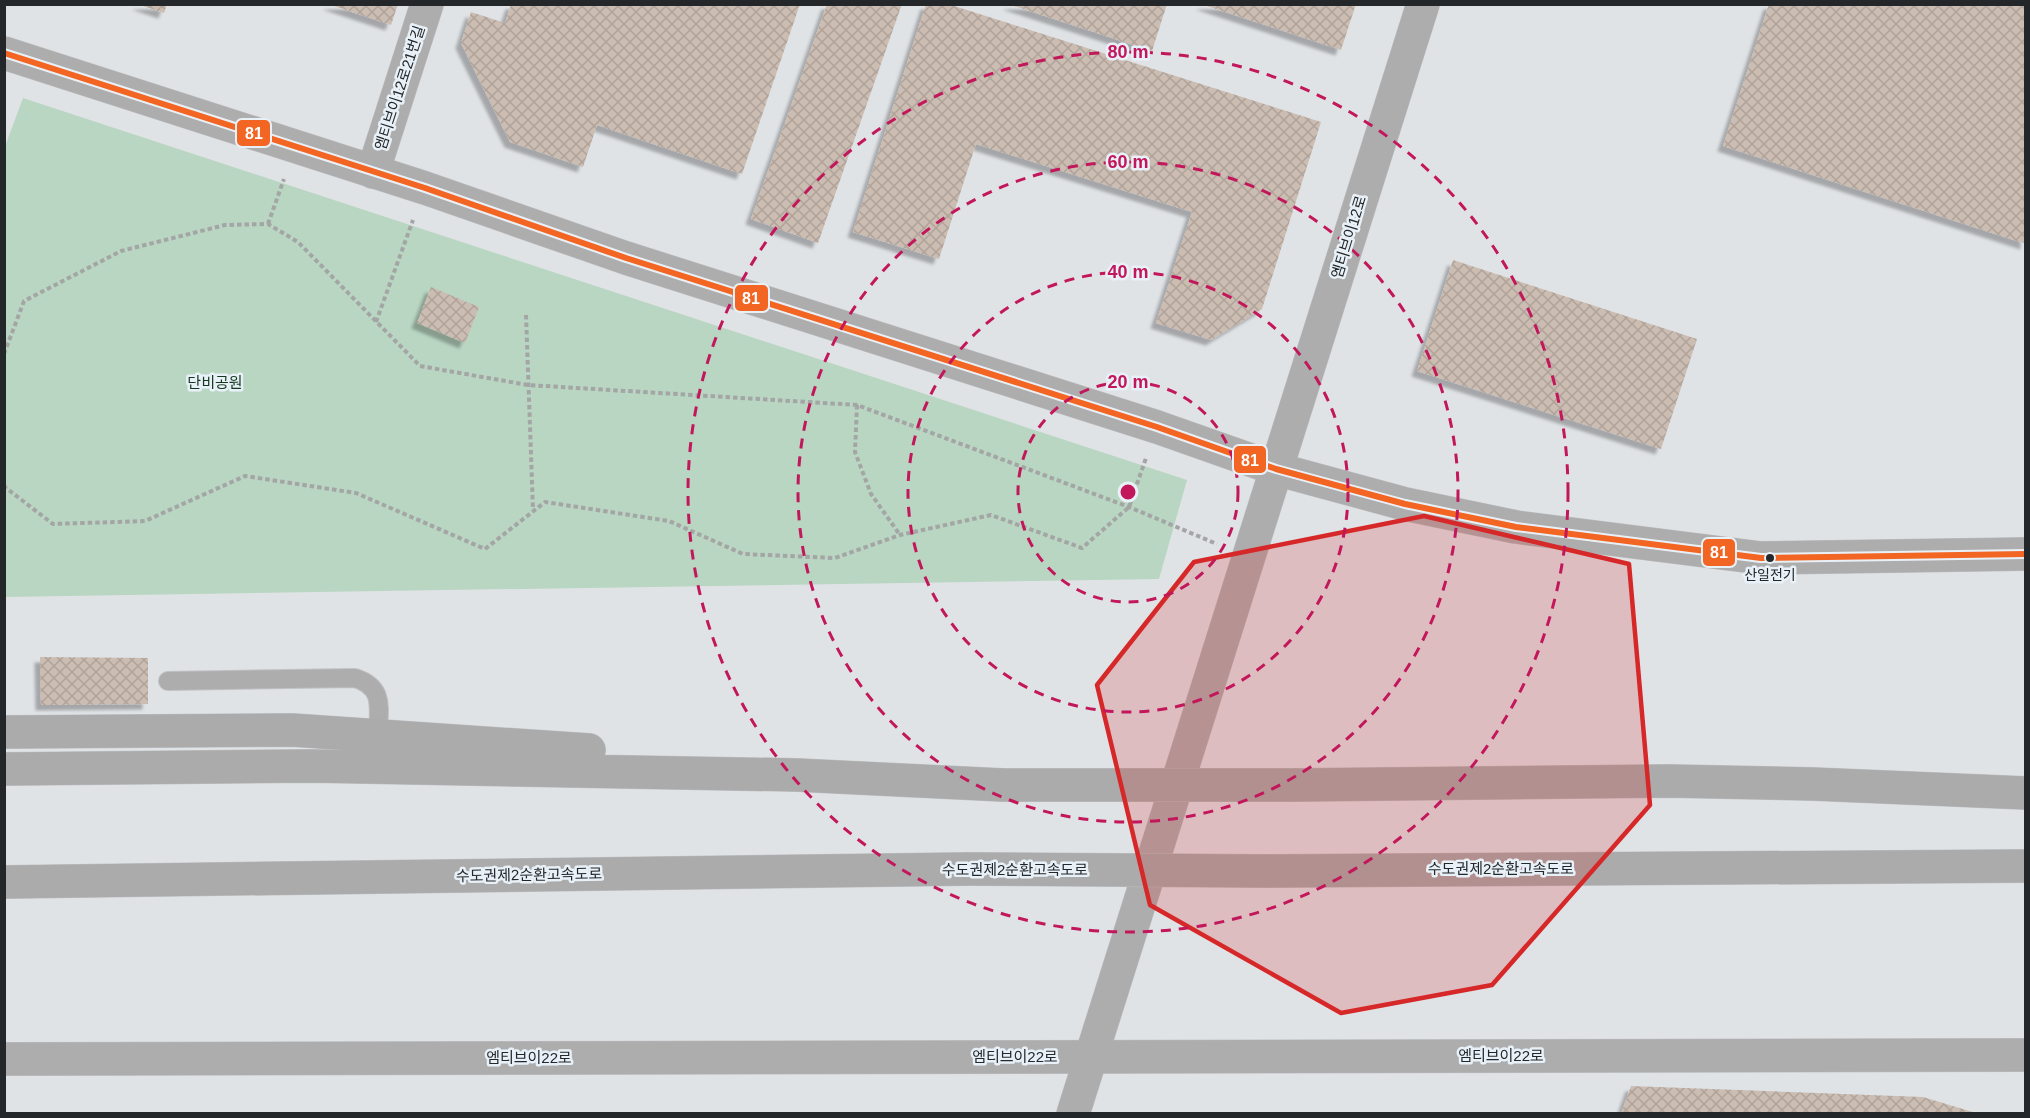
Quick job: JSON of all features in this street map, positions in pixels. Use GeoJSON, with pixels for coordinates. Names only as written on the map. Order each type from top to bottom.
{"type":"FeatureCollection","features":[{"type":"Feature","properties":{"kind":"highway"},"geometry":{"type":"LineString","coordinates":[[4,732],[292,730],[624,752],[796,776]]}},
{"type":"Feature","properties":{"kind":"highway"},"geometry":{"type":"LineString","coordinates":[[4,769],[311,766],[796,776],[1003,785],[1669,781],[1813,784],[2025,793]]}},
{"type":"Feature","properties":{"kind":"highway","name":"수도권제2순환고속도로"},"geometry":{"type":"LineString","coordinates":[[4,882],[968,869],[1264,871],[2025,866]]}},
{"type":"Feature","properties":{"kind":"street","name":"엠티브이12로21번길"},"geometry":{"type":"LineString","coordinates":[[373,172],[428,4]]}},
{"type":"Feature","properties":{"kind":"street","name":"엠티브이12로"},"geometry":{"type":"LineString","coordinates":[[1073,1113],[1423,4]]}},
{"type":"Feature","properties":{"kind":"street"},"geometry":{"type":"LineString","coordinates":[[4,36],[57,70]]}},
{"type":"Feature","properties":{"kind":"street"},"geometry":{"type":"LineString","coordinates":[[4,53],[425,189],[626,258],[1157,427],[1276,469],[1405,504],[1516,527],[1761,558],[2025,554]]}},
{"type":"Feature","properties":{"kind":"street"},"geometry":{"type":"LineString","coordinates":[[4,69],[57,70]]}},
{"type":"Feature","properties":{"kind":"street","name":"엠티브이22로"},"geometry":{"type":"LineString","coordinates":[[4,1059],[2025,1055]]}},
{"type":"Feature","properties":{"kind":"lane"},"geometry":{"type":"LineString","coordinates":[[168,681],[355,678],[368,682],[378,694],[378,736]]}},
{"type":"Feature","properties":{"kind":"path"},"geometry":{"type":"LineString","coordinates":[[268,224],[296,147]]}},
{"type":"Feature","properties":{"kind":"path"},"geometry":{"type":"LineString","coordinates":[[376,322],[425,189]]}},
{"type":"Feature","properties":{"kind":"path"},"geometry":{"type":"LineString","coordinates":[[4,354],[24,301],[122,251],[225,225],[268,224],[298,242],[420,366],[528,385],[857,405],[1129,507],[1248,557]]}},
{"type":"Feature","properties":{"kind":"path"},"geometry":{"type":"LineString","coordinates":[[526,315],[533,510]]}},
{"type":"Feature","properties":{"kind":"path"},"geometry":{"type":"LineString","coordinates":[[857,405],[855,452],[871,494],[900,535]]}},
{"type":"Feature","properties":{"kind":"path"},"geometry":{"type":"LineString","coordinates":[[4,484],[53,525],[145,521],[245,476],[356,493],[485,549],[544,502],[669,521],[743,554],[834,558],[900,535],[991,515],[1082,548],[1129,507],[1157,427]]}},
{"type":"Feature","properties":{"kind":"highlighted area"},"geometry":{"type":"Polygon","coordinates":[[[1424,516],[1629,564],[1650,805],[1492,985],[1341,1013],[1150,905],[1097,685],[1194,562],[1424,516]]]}},
{"type":"Feature","properties":{"kind":"green space","name":"단비공원"},"geometry":{"type":"Polygon","coordinates":[[[23,98],[1187,480],[1159,579],[5,597],[4,149],[23,98]]]}},
{"type":"Feature","properties":{"kind":"building"},"geometry":{"type":"Polygon","coordinates":[[[137,4],[167,4],[164,13],[137,4]]]}},
{"type":"Feature","properties":{"kind":"building"},"geometry":{"type":"Polygon","coordinates":[[[328,4],[398,4],[391,25],[328,4]]]}},
{"type":"Feature","properties":{"kind":"building"},"geometry":{"type":"Polygon","coordinates":[[[511,4],[800,4],[742,174],[597,125],[583,167],[510,142],[461,43],[471,12],[505,23],[511,4]]]}},
{"type":"Feature","properties":{"kind":"building"},"geometry":{"type":"Polygon","coordinates":[[[827,4],[902,4],[818,243],[751,219],[827,4]]]}},
{"type":"Feature","properties":{"kind":"building"},"geometry":{"type":"Polygon","coordinates":[[[926,4],[948,4],[1321,122],[1262,309],[1211,340],[1156,323],[1192,212],[976,144],[939,259],[853,232],[926,4]]]}},
{"type":"Feature","properties":{"kind":"building"},"geometry":{"type":"Polygon","coordinates":[[[1008,4],[1167,4],[1152,51],[1008,4]]]}},
{"type":"Feature","properties":{"kind":"building"},"geometry":{"type":"Polygon","coordinates":[[[1201,4],[1356,4],[1341,50],[1201,4]]]}},
{"type":"Feature","properties":{"kind":"building"},"geometry":{"type":"Polygon","coordinates":[[[1769,4],[2026,4],[2026,244],[1723,146],[1769,4]]]}},
{"type":"Feature","properties":{"kind":"building"},"geometry":{"type":"Polygon","coordinates":[[[1453,260],[1697,339],[1661,449],[1417,371],[1453,260]]]}},
{"type":"Feature","properties":{"kind":"building"},"geometry":{"type":"Polygon","coordinates":[[[431,287],[479,307],[465,343],[417,323],[431,287]]]}},
{"type":"Feature","properties":{"kind":"building"},"geometry":{"type":"Polygon","coordinates":[[[40,657],[148,658],[148,704],[41,705],[40,657]]]}},
{"type":"Feature","properties":{"kind":"building"},"geometry":{"type":"Polygon","coordinates":[[[1631,1086],[1923,1097],[1976,1113],[1621,1114],[1631,1086]]]}},
{"type":"Feature","properties":{"kind":"transit line","name":"81"},"geometry":{"type":"LineString","coordinates":[[4,53],[425,188],[626,258],[1157,427],[1276,469],[1405,504],[1516,527],[1761,558],[2026,554]]}},
{"type":"Feature","properties":{"kind":"place","name":"산일전기"},"geometry":{"type":"Point","coordinates":[1770,558]}}]}
